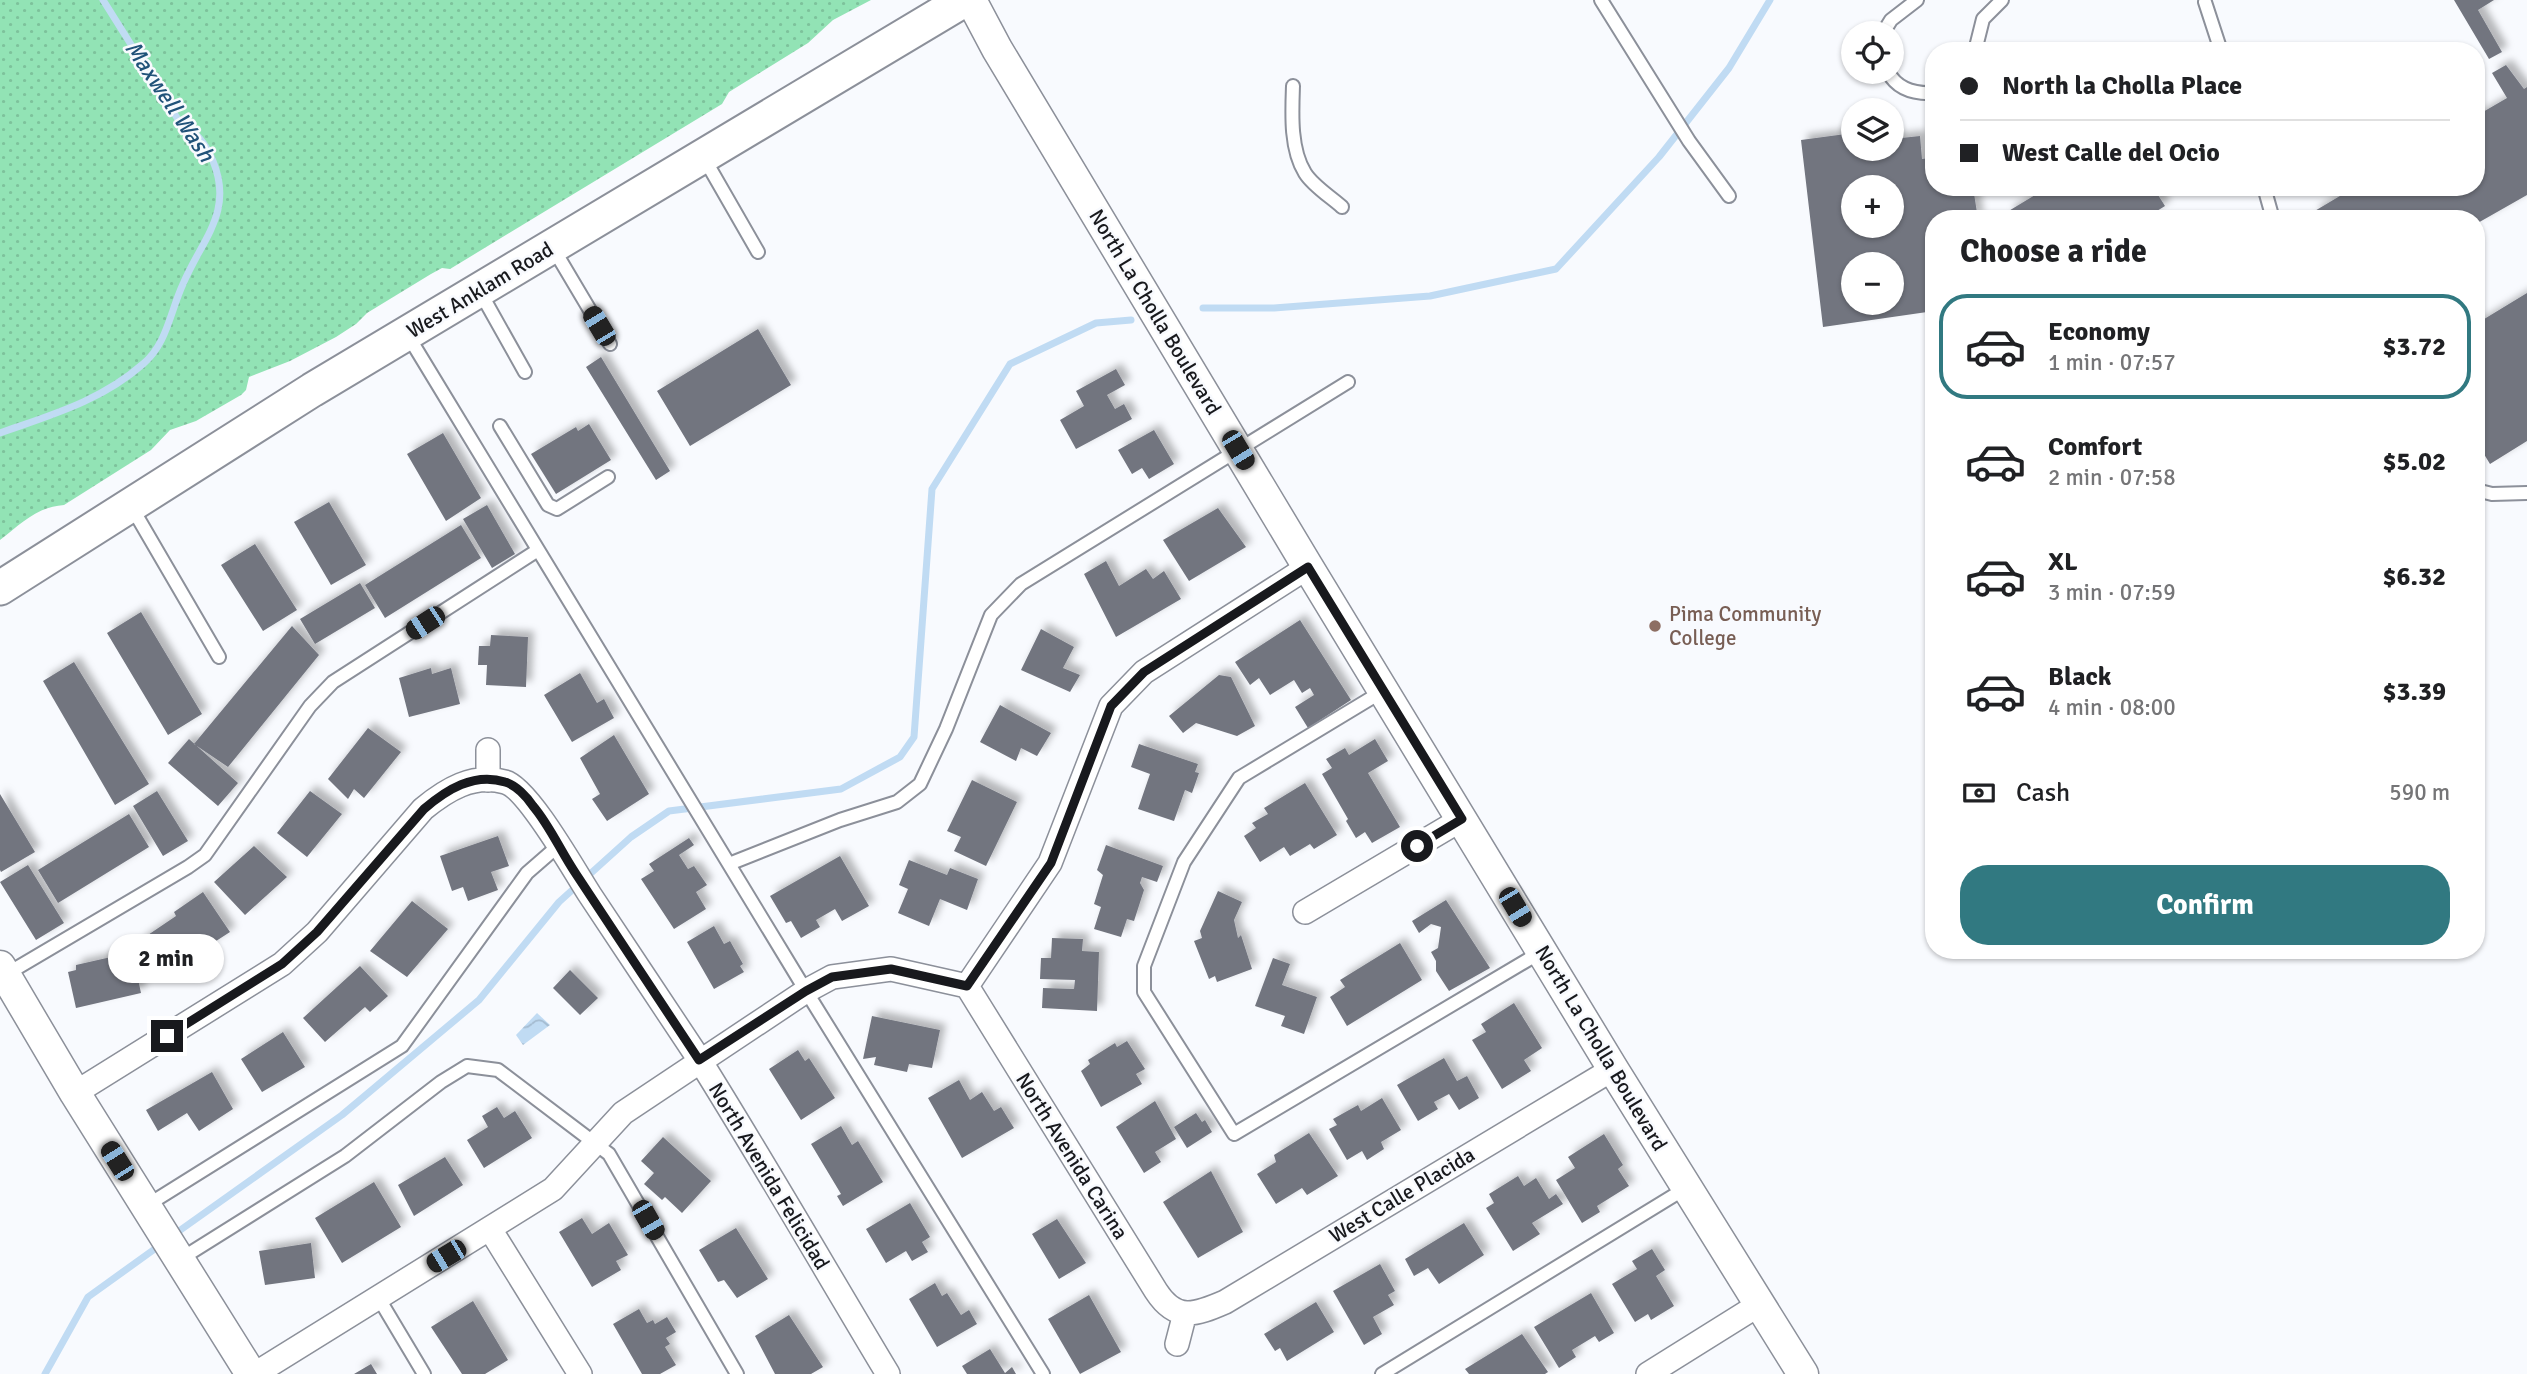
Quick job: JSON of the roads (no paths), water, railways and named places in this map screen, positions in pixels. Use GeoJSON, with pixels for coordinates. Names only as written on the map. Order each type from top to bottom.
{"type":"FeatureCollection","features":[{"type":"Feature","properties":{"kind":"main road","name":"West Anklam Road"},"geometry":{"type":"LineString","coordinates":[[0,588],[312,390],[964,0]]}},
{"type":"Feature","properties":{"kind":"street","name":"North La Cholla Boulevard"},"geometry":{"type":"LineString","coordinates":[[971,0],[1004,61],[1308,567],[1613,1069],[1803,1374]]}},
{"type":"Feature","properties":{"kind":"street"},"geometry":{"type":"LineString","coordinates":[[3,971],[145,1206],[253,1374],[553,1189],[623,1113],[806,991],[832,977],[891,969],[967,986],[1051,863],[1111,706],[1144,672],[1308,567]]}},
{"type":"Feature","properties":{"kind":"street"},"geometry":{"type":"LineString","coordinates":[[75,1093],[282,964],[317,932],[424,809],[460,783],[493,781],[488,750]]}},
{"type":"Feature","properties":{"kind":"street","name":"North Avenida Felicidad"},"geometry":{"type":"LineString","coordinates":[[493,781],[506,782],[519,790],[534,807],[699,1060],[888,1374]]}},
{"type":"Feature","properties":{"kind":"street"},"geometry":{"type":"LineString","coordinates":[[1305,912],[1462,819]]}},
{"type":"Feature","properties":{"kind":"street","name":"North Avenida Carina"},"geometry":{"type":"LineString","coordinates":[[967,986],[1156,1291],[1169,1307],[1186,1313]]}},
{"type":"Feature","properties":{"kind":"street","name":"West Calle Placida"},"geometry":{"type":"LineString","coordinates":[[1186,1313],[1200,1312],[1225,1302],[1613,1069]]}},
{"type":"Feature","properties":{"kind":"street"},"geometry":{"type":"LineString","coordinates":[[491,1229],[580,1374]]}},
{"type":"Feature","properties":{"kind":"street"},"geometry":{"type":"LineString","coordinates":[[1648,1374],[1760,1304]]}},
{"type":"Feature","properties":{"kind":"street"},"geometry":{"type":"LineString","coordinates":[[1177,1344],[1186,1313]]}},
{"type":"Feature","properties":{"kind":"lane"},"geometry":{"type":"LineString","coordinates":[[1601,0],[1685,135],[1729,197]]}},
{"type":"Feature","properties":{"kind":"lane"},"geometry":{"type":"LineString","coordinates":[[1890,21],[1917,0]]}},
{"type":"Feature","properties":{"kind":"lane"},"geometry":{"type":"LineString","coordinates":[[1978,42],[1983,19],[2002,0]]}},
{"type":"Feature","properties":{"kind":"lane"},"geometry":{"type":"LineString","coordinates":[[2205,2],[2218,42]]}},
{"type":"Feature","properties":{"kind":"lane"},"geometry":{"type":"LineString","coordinates":[[1899,84],[1916,93],[1925,93]]}},
{"type":"Feature","properties":{"kind":"lane"},"geometry":{"type":"LineString","coordinates":[[1293,86],[1292,114],[1297,151],[1306,174],[1342,207]]}},
{"type":"Feature","properties":{"kind":"lane"},"geometry":{"type":"LineString","coordinates":[[703,156],[758,252]]}},
{"type":"Feature","properties":{"kind":"lane"},"geometry":{"type":"LineString","coordinates":[[552,247],[610,344]]}},
{"type":"Feature","properties":{"kind":"lane"},"geometry":{"type":"LineString","coordinates":[[480,290],[525,372]]}},
{"type":"Feature","properties":{"kind":"lane"},"geometry":{"type":"LineString","coordinates":[[407,334],[1042,1374]]}},
{"type":"Feature","properties":{"kind":"lane"},"geometry":{"type":"LineString","coordinates":[[729,863],[840,820],[897,802],[920,784],[946,729],[991,615],[1021,584],[1348,382]]}},
{"type":"Feature","properties":{"kind":"lane"},"geometry":{"type":"LineString","coordinates":[[500,426],[548,505],[557,509],[608,477]]}},
{"type":"Feature","properties":{"kind":"lane"},"geometry":{"type":"LineString","coordinates":[[2485,493],[2492,495],[2527,493]]}},
{"type":"Feature","properties":{"kind":"lane"},"geometry":{"type":"LineString","coordinates":[[131,506],[219,657]]}},
{"type":"Feature","properties":{"kind":"lane"},"geometry":{"type":"LineString","coordinates":[[3,971],[205,855],[310,706],[333,682],[538,550]]}},
{"type":"Feature","properties":{"kind":"lane"},"geometry":{"type":"LineString","coordinates":[[1384,691],[1239,778],[1184,862],[1144,966],[1144,992],[1234,1133],[1541,951]]}},
{"type":"Feature","properties":{"kind":"lane"},"geometry":{"type":"LineString","coordinates":[[145,1206],[402,1046],[527,873],[558,846]]}},
{"type":"Feature","properties":{"kind":"lane"},"geometry":{"type":"LineString","coordinates":[[179,1260],[345,1156],[441,1082],[467,1066],[498,1070],[609,1154],[737,1374]]}},
{"type":"Feature","properties":{"kind":"lane"},"geometry":{"type":"LineString","coordinates":[[1382,1374],[1686,1188]]}},
{"type":"Feature","properties":{"kind":"lane"},"geometry":{"type":"LineString","coordinates":[[378,1297],[424,1374]]}},
{"type":"Feature","properties":{"kind":"water"},"geometry":{"type":"Polygon","coordinates":[[[537,1013],[550,1025],[523,1045],[516,1035],[537,1013]]]}},
{"type":"Feature","properties":{"kind":"waterway","name":"Maxwell Wash"},"geometry":{"type":"LineString","coordinates":[[0,433],[93,397],[127,377],[151,356],[163,337],[183,284],[218,210],[219,179],[207,148],[195,133],[179,121],[103,0]]}},
{"type":"Feature","properties":{"kind":"waterway"},"geometry":{"type":"LineString","coordinates":[[1203,308],[1274,308],[1430,296],[1556,269],[1659,157],[1729,68],[1770,0]]}},
{"type":"Feature","properties":{"kind":"waterway"},"geometry":{"type":"LineString","coordinates":[[172,1236],[342,1115],[479,1000],[559,902],[631,837],[669,811],[841,789],[900,757],[914,737],[932,489],[1010,364],[1096,323],[1131,320]]}},
{"type":"Feature","properties":{"kind":"waterway"},"geometry":{"type":"LineString","coordinates":[[45,1374],[88,1297],[163,1243]]}},
{"type":"Feature","properties":{"kind":"place","name":"Pima Community College"},"geometry":{"type":"Point","coordinates":[1655,626]}}]}
